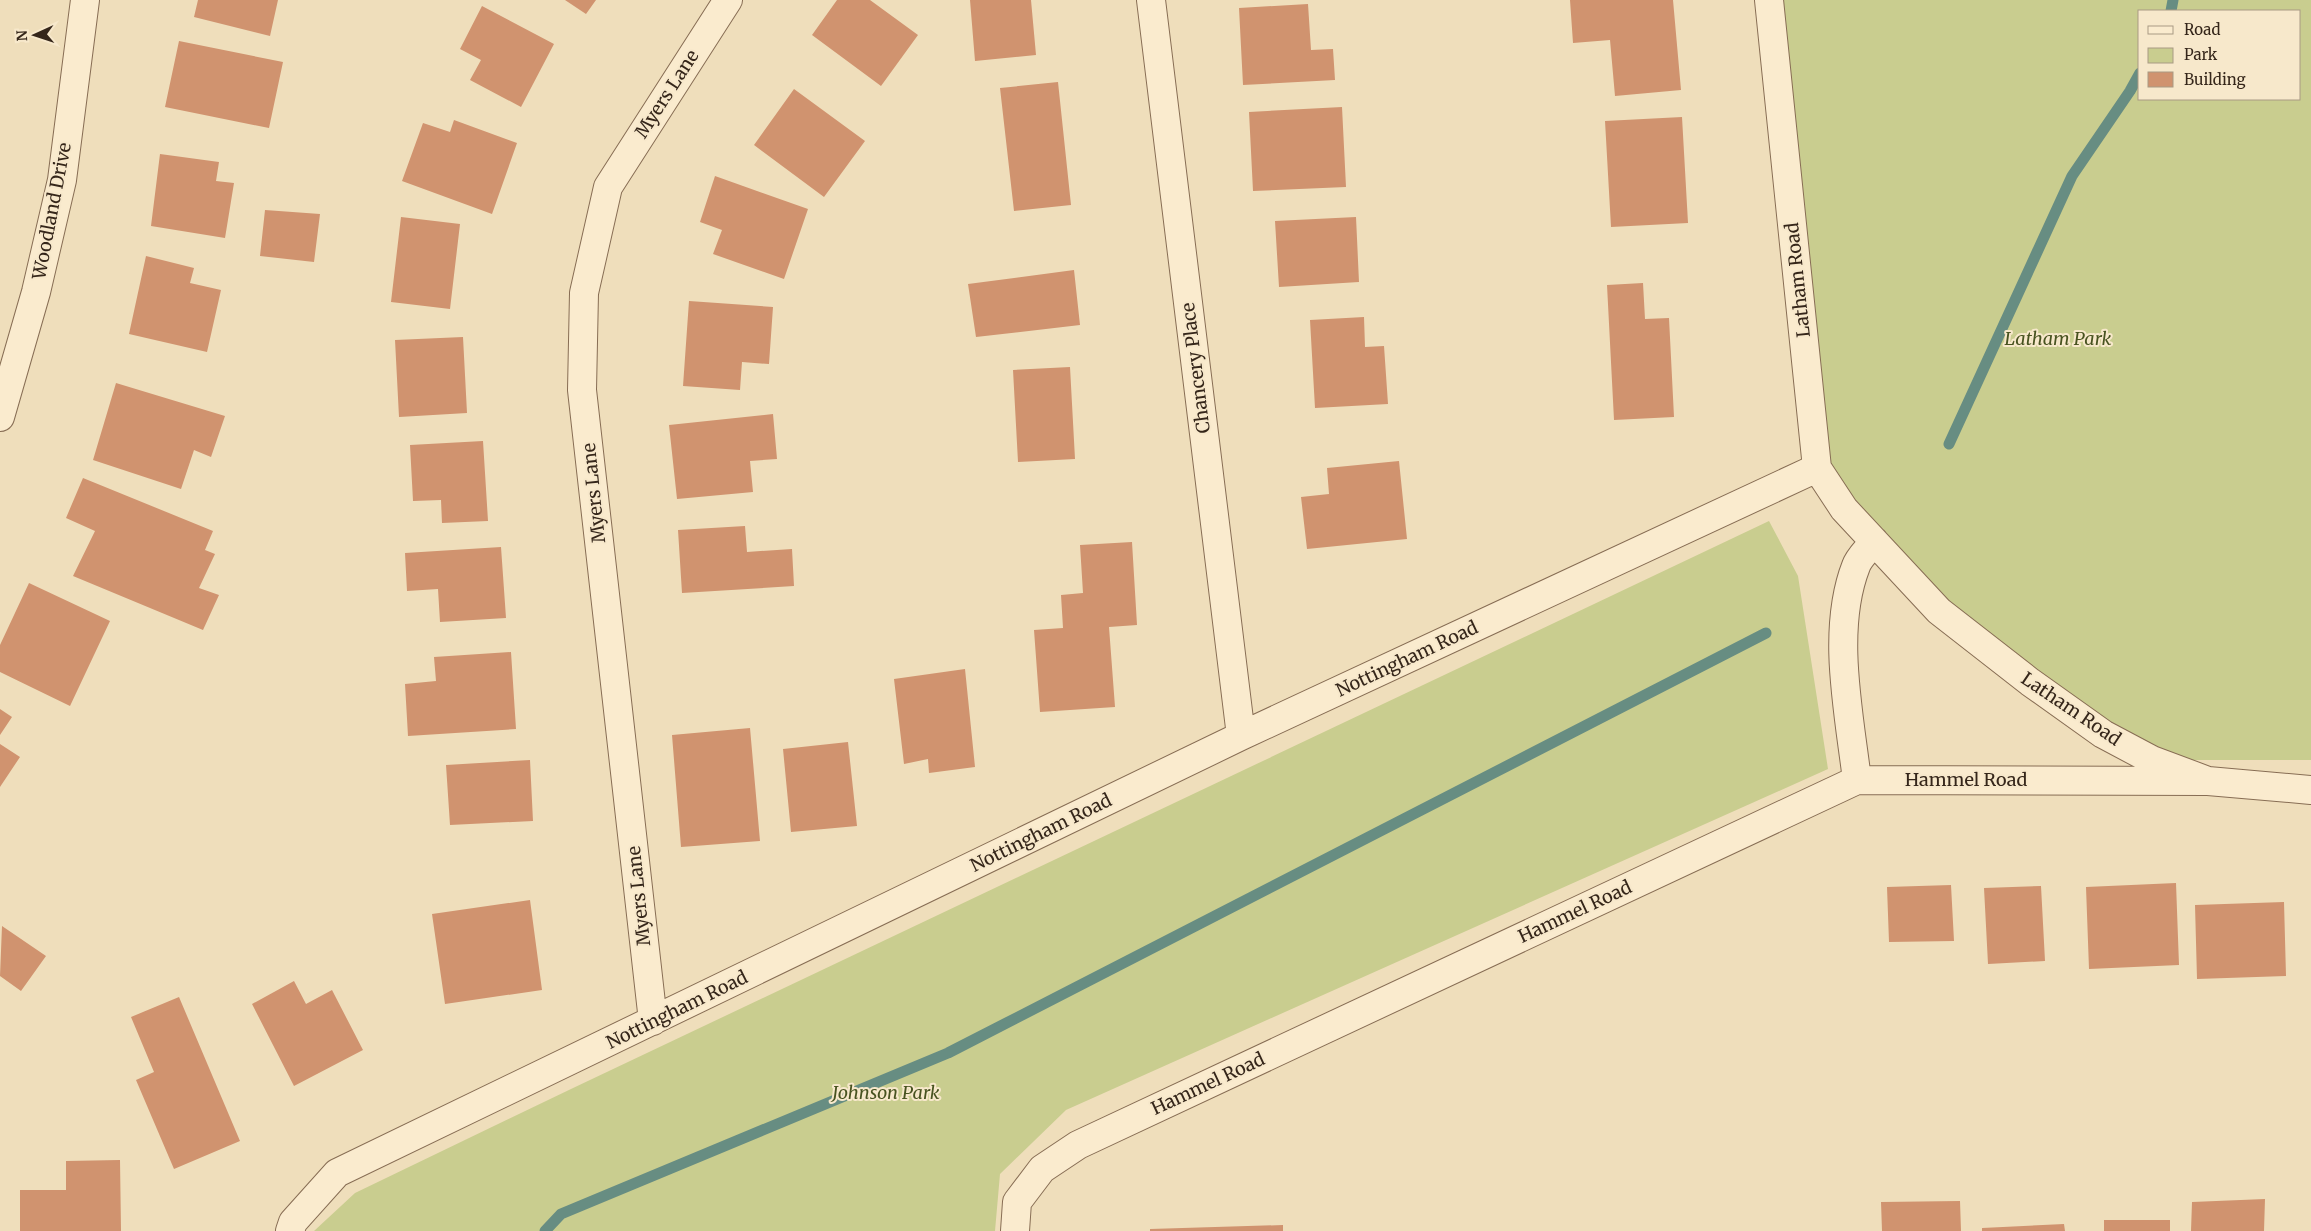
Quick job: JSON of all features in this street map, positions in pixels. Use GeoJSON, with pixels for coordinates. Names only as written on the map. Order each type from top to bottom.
{"type":"FeatureCollection","features":[{"type":"Feature","properties":{"kind":"street","name":"Woodland Drive"},"geometry":{"type":"LineString","coordinates":[[0,417],[36,292],[62,180],[85,0]]}},
{"type":"Feature","properties":{"kind":"street","name":"Myers Lane"},"geometry":{"type":"LineString","coordinates":[[653,1021],[582,390],[584,293],[608,187],[728,0]]}},
{"type":"Feature","properties":{"kind":"street","name":"Chancery Place"},"geometry":{"type":"LineString","coordinates":[[1151,0],[1240,736]]}},
{"type":"Feature","properties":{"kind":"street","name":"Latham Road"},"geometry":{"type":"LineString","coordinates":[[1770,0],[1817,468],[1844,509],[1939,611],[2030,682],[2103,734],[2152,760],[2208,781],[2311,790]]}},
{"type":"Feature","properties":{"kind":"street","name":"Nottingham Road"},"geometry":{"type":"LineString","coordinates":[[290,1231],[293,1222],[337,1173],[1240,736],[1817,468]]}},
{"type":"Feature","properties":{"kind":"street"},"geometry":{"type":"LineString","coordinates":[[1857,780],[1843,656],[1846,604],[1856,564],[1874,541]]}},
{"type":"Feature","properties":{"kind":"street","name":"Hammel Road"},"geometry":{"type":"LineString","coordinates":[[1015,1231],[1017,1202],[1042,1169],[1078,1146],[1857,780],[2208,781]]}},
{"type":"Feature","properties":{"kind":"green space","name":"Latham Park"},"geometry":{"type":"Polygon","coordinates":[[[1769,0],[2311,0],[2311,760],[2152,760],[1939,611],[1817,468],[1769,0]]]}},
{"type":"Feature","properties":{"kind":"green space","name":"Johnson Park"},"geometry":{"type":"Polygon","coordinates":[[[1769,521],[1798,576],[1828,769],[1066,1110],[1000,1174],[995,1231],[314,1231],[355,1193],[1769,521]]]}},
{"type":"Feature","properties":{"kind":"building"},"geometry":{"type":"Polygon","coordinates":[[[198,0],[278,0],[270,36],[194,17],[198,0]]]}},
{"type":"Feature","properties":{"kind":"building"},"geometry":{"type":"Polygon","coordinates":[[[565,0],[596,0],[586,14],[565,0]]]}},
{"type":"Feature","properties":{"kind":"building"},"geometry":{"type":"Polygon","coordinates":[[[837,0],[870,0],[918,35],[881,86],[812,35],[837,0]]]}},
{"type":"Feature","properties":{"kind":"building"},"geometry":{"type":"Polygon","coordinates":[[[970,0],[1031,0],[1036,55],[975,61],[970,0]]]}},
{"type":"Feature","properties":{"kind":"building"},"geometry":{"type":"Polygon","coordinates":[[[1570,0],[1673,0],[1681,90],[1615,96],[1610,40],[1573,43],[1570,0]]]}},
{"type":"Feature","properties":{"kind":"building"},"geometry":{"type":"Polygon","coordinates":[[[1308,4],[1311,50],[1333,49],[1335,80],[1243,85],[1239,8],[1308,4]]]}},
{"type":"Feature","properties":{"kind":"building"},"geometry":{"type":"Polygon","coordinates":[[[482,6],[554,44],[521,107],[470,80],[481,60],[460,49],[482,6]]]}},
{"type":"Feature","properties":{"kind":"building"},"geometry":{"type":"Polygon","coordinates":[[[179,41],[283,62],[269,128],[165,107],[179,41]]]}},
{"type":"Feature","properties":{"kind":"building"},"geometry":{"type":"Polygon","coordinates":[[[1058,82],[1071,205],[1014,211],[1000,88],[1058,82]]]}},
{"type":"Feature","properties":{"kind":"building"},"geometry":{"type":"Polygon","coordinates":[[[794,89],[865,141],[824,197],[754,145],[794,89]]]}},
{"type":"Feature","properties":{"kind":"building"},"geometry":{"type":"Polygon","coordinates":[[[1342,107],[1346,187],[1253,191],[1249,112],[1342,107]]]}},
{"type":"Feature","properties":{"kind":"building"},"geometry":{"type":"Polygon","coordinates":[[[1682,117],[1688,223],[1611,227],[1605,121],[1682,117]]]}},
{"type":"Feature","properties":{"kind":"building"},"geometry":{"type":"Polygon","coordinates":[[[454,120],[517,143],[492,214],[402,181],[423,123],[450,132],[454,120]]]}},
{"type":"Feature","properties":{"kind":"building"},"geometry":{"type":"Polygon","coordinates":[[[160,154],[219,162],[216,181],[234,183],[225,238],[151,226],[160,154]]]}},
{"type":"Feature","properties":{"kind":"building"},"geometry":{"type":"Polygon","coordinates":[[[715,176],[808,209],[784,279],[713,254],[722,230],[700,222],[715,176]]]}},
{"type":"Feature","properties":{"kind":"building"},"geometry":{"type":"Polygon","coordinates":[[[265,210],[320,214],[314,262],[260,256],[265,210]]]}},
{"type":"Feature","properties":{"kind":"building"},"geometry":{"type":"Polygon","coordinates":[[[401,217],[460,224],[450,309],[391,302],[401,217]]]}},
{"type":"Feature","properties":{"kind":"building"},"geometry":{"type":"Polygon","coordinates":[[[1356,217],[1359,282],[1279,287],[1275,221],[1356,217]]]}},
{"type":"Feature","properties":{"kind":"building"},"geometry":{"type":"Polygon","coordinates":[[[146,256],[194,268],[190,283],[221,290],[207,352],[129,334],[146,256]]]}},
{"type":"Feature","properties":{"kind":"building"},"geometry":{"type":"Polygon","coordinates":[[[1074,270],[1080,325],[976,337],[968,284],[1074,270]]]}},
{"type":"Feature","properties":{"kind":"building"},"geometry":{"type":"Polygon","coordinates":[[[1643,283],[1645,319],[1669,318],[1674,417],[1614,420],[1607,285],[1643,283]]]}},
{"type":"Feature","properties":{"kind":"building"},"geometry":{"type":"Polygon","coordinates":[[[689,301],[773,307],[769,364],[742,362],[740,390],[683,386],[689,301]]]}},
{"type":"Feature","properties":{"kind":"building"},"geometry":{"type":"Polygon","coordinates":[[[1364,317],[1365,347],[1384,346],[1388,404],[1315,408],[1310,320],[1364,317]]]}},
{"type":"Feature","properties":{"kind":"building"},"geometry":{"type":"Polygon","coordinates":[[[463,337],[467,413],[399,417],[395,340],[463,337]]]}},
{"type":"Feature","properties":{"kind":"building"},"geometry":{"type":"Polygon","coordinates":[[[1070,367],[1075,459],[1018,462],[1013,370],[1070,367]]]}},
{"type":"Feature","properties":{"kind":"building"},"geometry":{"type":"Polygon","coordinates":[[[116,383],[225,416],[211,457],[194,450],[181,489],[93,460],[116,383]]]}},
{"type":"Feature","properties":{"kind":"building"},"geometry":{"type":"Polygon","coordinates":[[[773,414],[777,459],[750,461],[753,492],[677,499],[669,425],[773,414]]]}},
{"type":"Feature","properties":{"kind":"building"},"geometry":{"type":"Polygon","coordinates":[[[483,441],[488,521],[442,523],[441,500],[413,501],[410,445],[483,441]]]}},
{"type":"Feature","properties":{"kind":"building"},"geometry":{"type":"Polygon","coordinates":[[[1399,461],[1407,539],[1307,549],[1301,497],[1329,494],[1327,468],[1399,461]]]}},
{"type":"Feature","properties":{"kind":"building"},"geometry":{"type":"Polygon","coordinates":[[[83,478],[213,531],[205,550],[215,554],[199,588],[219,595],[203,630],[73,576],[95,531],[66,518],[83,478]]]}},
{"type":"Feature","properties":{"kind":"building"},"geometry":{"type":"Polygon","coordinates":[[[745,526],[747,552],[792,549],[794,586],[682,593],[678,530],[745,526]]]}},
{"type":"Feature","properties":{"kind":"building"},"geometry":{"type":"Polygon","coordinates":[[[1132,542],[1137,625],[1109,627],[1115,707],[1040,712],[1034,630],[1063,628],[1061,595],[1083,593],[1080,545],[1132,542]]]}},
{"type":"Feature","properties":{"kind":"building"},"geometry":{"type":"Polygon","coordinates":[[[501,547],[506,618],[440,622],[438,589],[407,591],[405,553],[501,547]]]}},
{"type":"Feature","properties":{"kind":"building"},"geometry":{"type":"Polygon","coordinates":[[[29,583],[110,621],[70,706],[0,672],[0,645],[29,583]]]}},
{"type":"Feature","properties":{"kind":"building"},"geometry":{"type":"Polygon","coordinates":[[[511,652],[516,729],[408,736],[405,684],[436,681],[434,657],[511,652]]]}},
{"type":"Feature","properties":{"kind":"building"},"geometry":{"type":"Polygon","coordinates":[[[965,669],[975,767],[929,773],[928,759],[904,764],[894,679],[965,669]]]}},
{"type":"Feature","properties":{"kind":"building"},"geometry":{"type":"Polygon","coordinates":[[[0,709],[12,717],[0,735],[0,709]]]}},
{"type":"Feature","properties":{"kind":"building"},"geometry":{"type":"Polygon","coordinates":[[[750,728],[760,841],[681,847],[672,735],[750,728]]]}},
{"type":"Feature","properties":{"kind":"building"},"geometry":{"type":"Polygon","coordinates":[[[848,742],[857,826],[791,832],[783,749],[848,742]]]}},
{"type":"Feature","properties":{"kind":"building"},"geometry":{"type":"Polygon","coordinates":[[[0,744],[20,757],[0,787],[0,744]]]}},
{"type":"Feature","properties":{"kind":"building"},"geometry":{"type":"Polygon","coordinates":[[[530,760],[533,821],[450,825],[446,765],[530,760]]]}},
{"type":"Feature","properties":{"kind":"building"},"geometry":{"type":"Polygon","coordinates":[[[2176,883],[2179,965],[2089,969],[2086,887],[2176,883]]]}},
{"type":"Feature","properties":{"kind":"building"},"geometry":{"type":"Polygon","coordinates":[[[1951,885],[1954,941],[1889,942],[1887,887],[1951,885]]]}},
{"type":"Feature","properties":{"kind":"building"},"geometry":{"type":"Polygon","coordinates":[[[2041,886],[2045,961],[1988,964],[1984,888],[2041,886]]]}},
{"type":"Feature","properties":{"kind":"building"},"geometry":{"type":"Polygon","coordinates":[[[530,900],[542,990],[445,1004],[432,914],[530,900]]]}},
{"type":"Feature","properties":{"kind":"building"},"geometry":{"type":"Polygon","coordinates":[[[2284,902],[2286,976],[2197,979],[2195,905],[2284,902]]]}},
{"type":"Feature","properties":{"kind":"building"},"geometry":{"type":"Polygon","coordinates":[[[2,926],[46,956],[21,991],[0,976],[2,926]]]}},
{"type":"Feature","properties":{"kind":"building"},"geometry":{"type":"Polygon","coordinates":[[[294,981],[306,1004],[332,990],[363,1050],[294,1086],[252,1004],[294,981]]]}},
{"type":"Feature","properties":{"kind":"building"},"geometry":{"type":"Polygon","coordinates":[[[179,997],[240,1141],[174,1169],[136,1080],[154,1072],[131,1017],[179,997]]]}},
{"type":"Feature","properties":{"kind":"building"},"geometry":{"type":"Polygon","coordinates":[[[120,1160],[121,1231],[20,1231],[20,1190],[66,1190],[66,1161],[120,1160]]]}},
{"type":"Feature","properties":{"kind":"building"},"geometry":{"type":"Polygon","coordinates":[[[2265,1199],[2264,1231],[2191,1231],[2192,1202],[2265,1199]]]}},
{"type":"Feature","properties":{"kind":"building"},"geometry":{"type":"Polygon","coordinates":[[[1960,1201],[1961,1231],[1882,1231],[1881,1202],[1960,1201]]]}},
{"type":"Feature","properties":{"kind":"building"},"geometry":{"type":"Polygon","coordinates":[[[2104,1220],[2170,1220],[2170,1231],[2104,1231],[2104,1220]]]}},
{"type":"Feature","properties":{"kind":"building"},"geometry":{"type":"Polygon","coordinates":[[[2064,1224],[2065,1231],[1982,1231],[1982,1228],[2064,1224]]]}},
{"type":"Feature","properties":{"kind":"building"},"geometry":{"type":"Polygon","coordinates":[[[1283,1225],[1283,1231],[1150,1231],[1150,1229],[1283,1225]]]}},
{"type":"Feature","properties":{"kind":"waterway"},"geometry":{"type":"LineString","coordinates":[[2171,10],[2173,0]]}},
{"type":"Feature","properties":{"kind":"waterway"},"geometry":{"type":"LineString","coordinates":[[1949,444],[2072,176],[2138,77]]}},
{"type":"Feature","properties":{"kind":"waterway"},"geometry":{"type":"LineString","coordinates":[[545,1231],[561,1214],[948,1053],[1766,633]]}}]}
